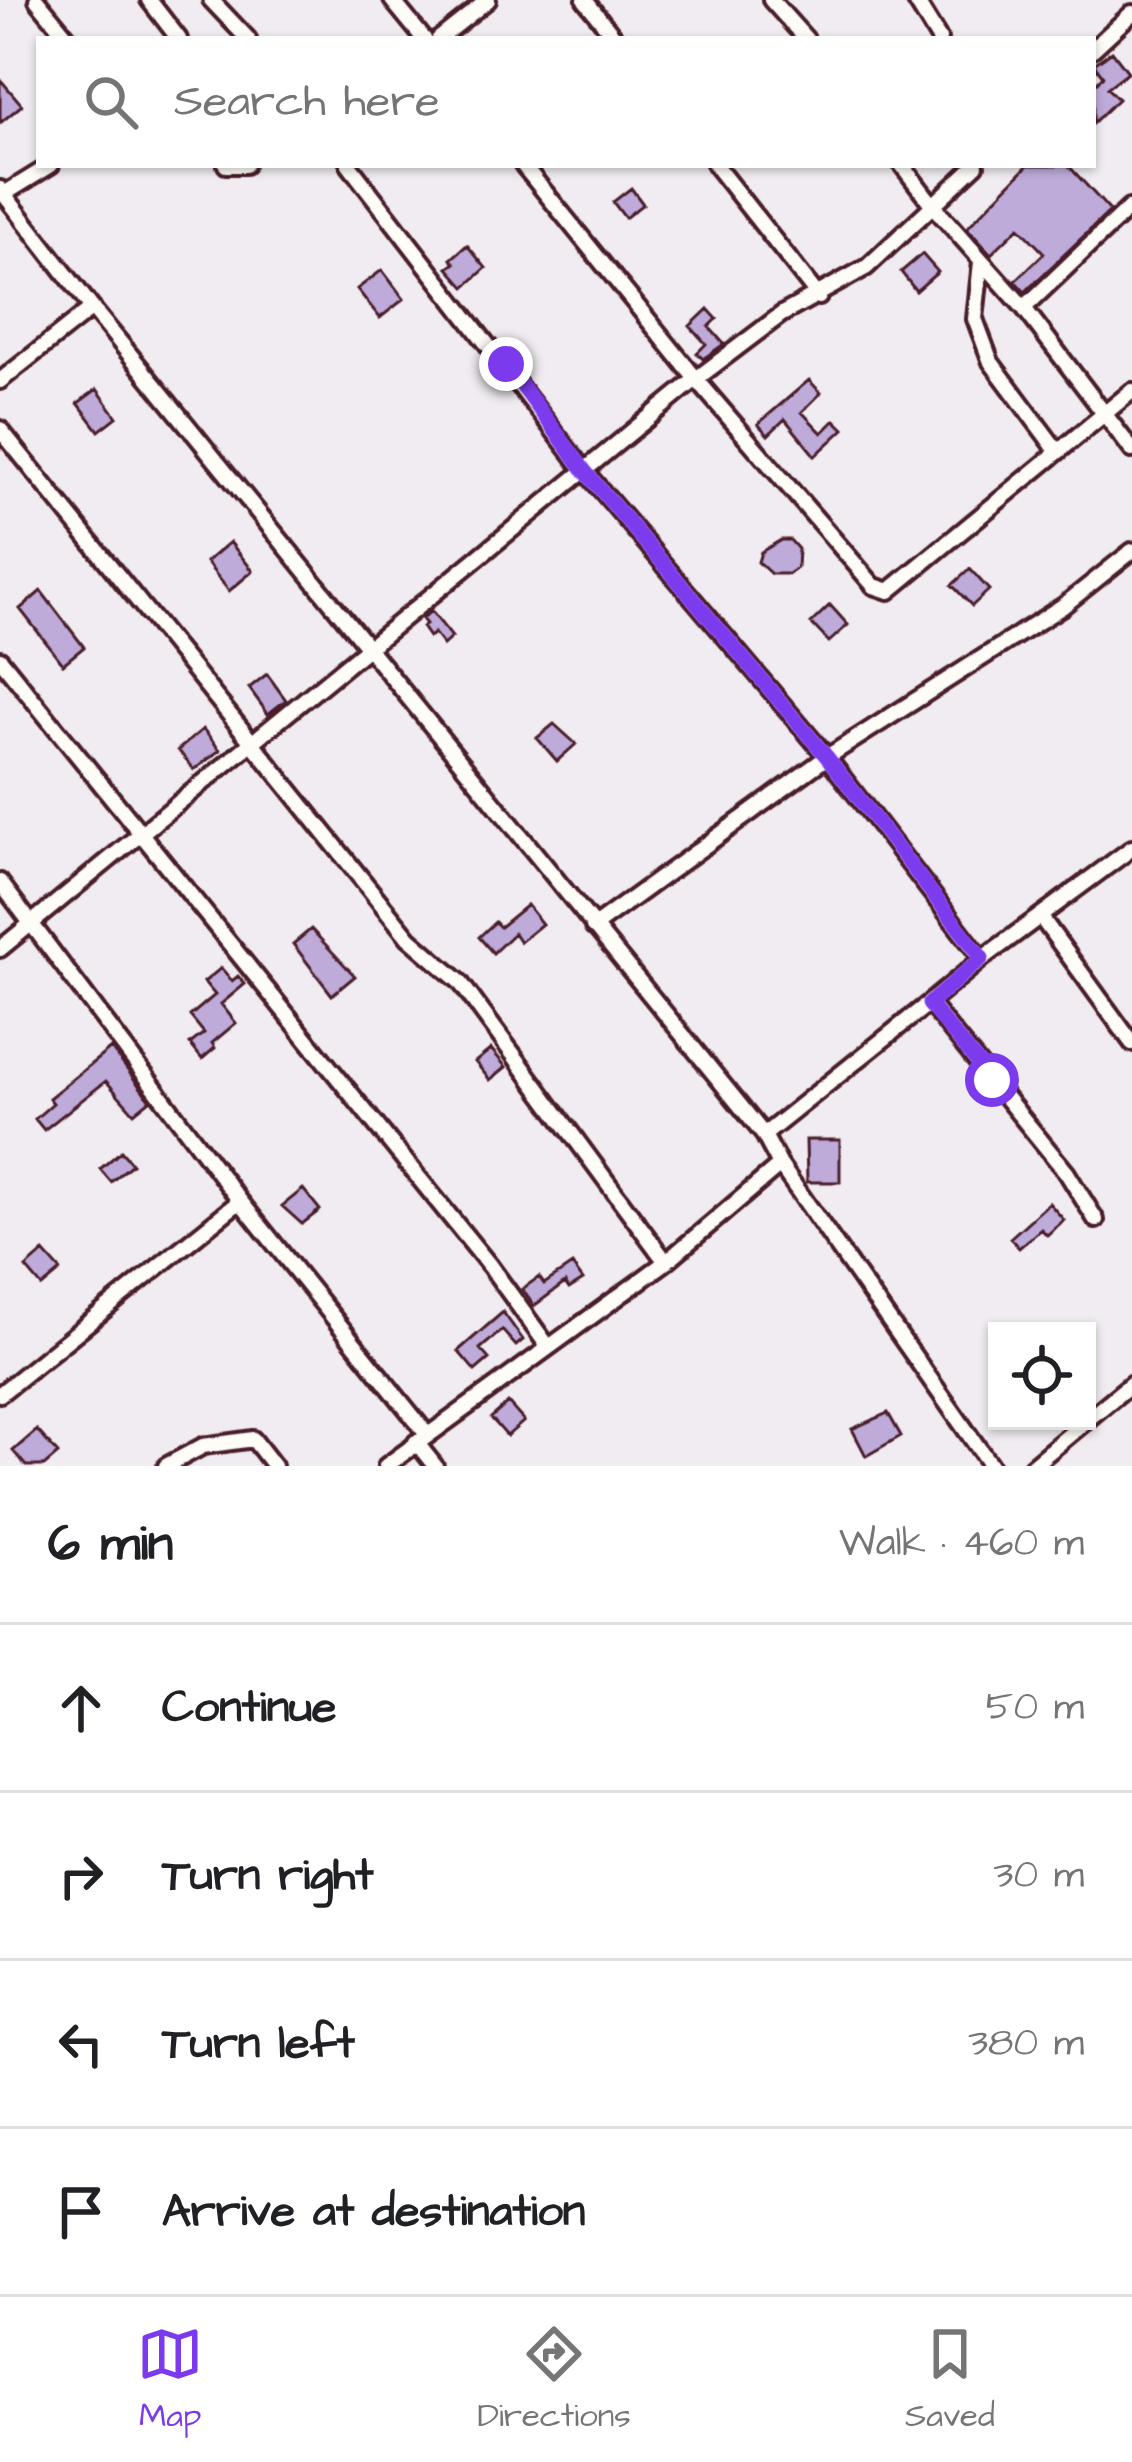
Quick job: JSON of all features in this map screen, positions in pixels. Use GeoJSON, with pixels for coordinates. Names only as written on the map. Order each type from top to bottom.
{"type":"FeatureCollection","features":[{"type":"Feature","properties":{"kind":"street"},"geometry":{"type":"LineString","coordinates":[[37,0],[67,36]]}},
{"type":"Feature","properties":{"kind":"street"},"geometry":{"type":"LineString","coordinates":[[148,0],[177,36]]}},
{"type":"Feature","properties":{"kind":"street"},"geometry":{"type":"LineString","coordinates":[[211,0],[245,36]]}},
{"type":"Feature","properties":{"kind":"street"},"geometry":{"type":"LineString","coordinates":[[392,0],[414,36]]}},
{"type":"Feature","properties":{"kind":"street"},"geometry":{"type":"LineString","coordinates":[[443,36],[488,0]]}},
{"type":"Feature","properties":{"kind":"street"},"geometry":{"type":"LineString","coordinates":[[585,0],[614,36]]}},
{"type":"Feature","properties":{"kind":"street"},"geometry":{"type":"LineString","coordinates":[[771,0],[803,36]]}},
{"type":"Feature","properties":{"kind":"street"},"geometry":{"type":"LineString","coordinates":[[915,0],[937,36]]}},
{"type":"Feature","properties":{"kind":"street"},"geometry":{"type":"LineString","coordinates":[[1096,46],[1132,13]]}},
{"type":"Feature","properties":{"kind":"street"},"geometry":{"type":"LineString","coordinates":[[45,168],[2,191],[764,1136],[991,1466]]}},
{"type":"Feature","properties":{"kind":"street"},"geometry":{"type":"LineString","coordinates":[[352,168],[584,470],[827,757],[982,958]]}},
{"type":"Feature","properties":{"kind":"street"},"geometry":{"type":"LineString","coordinates":[[525,168],[696,379],[874,586],[889,591],[1132,391]]}},
{"type":"Feature","properties":{"kind":"street"},"geometry":{"type":"LineString","coordinates":[[718,168],[819,297]]}},
{"type":"Feature","properties":{"kind":"street"},"geometry":{"type":"LineString","coordinates":[[904,168],[1024,308],[1132,450]]}},
{"type":"Feature","properties":{"kind":"street"},"geometry":{"type":"LineString","coordinates":[[0,949],[696,379],[782,314],[867,267],[973,168]]}},
{"type":"Feature","properties":{"kind":"street"},"geometry":{"type":"LineString","coordinates":[[1024,308],[1131,208]]}},
{"type":"Feature","properties":{"kind":"street"},"geometry":{"type":"LineString","coordinates":[[981,262],[975,319],[992,362],[1058,452]]}},
{"type":"Feature","properties":{"kind":"street"},"geometry":{"type":"LineString","coordinates":[[0,381],[92,308]]}},
{"type":"Feature","properties":{"kind":"street"},"geometry":{"type":"LineString","coordinates":[[0,429],[409,938],[460,982],[666,1262]]}},
{"type":"Feature","properties":{"kind":"street"},"geometry":{"type":"LineString","coordinates":[[593,927],[827,757],[1063,606],[1132,551]]}},
{"type":"Feature","properties":{"kind":"street"},"geometry":{"type":"LineString","coordinates":[[0,659],[490,1266],[547,1345]]}},
{"type":"Feature","properties":{"kind":"street"},"geometry":{"type":"LineString","coordinates":[[764,1136],[982,958],[1132,848]]}},
{"type":"Feature","properties":{"kind":"street"},"geometry":{"type":"LineString","coordinates":[[0,882],[421,1438],[435,1466]]}},
{"type":"Feature","properties":{"kind":"street"},"geometry":{"type":"LineString","coordinates":[[1040,916],[1132,1042]]}},
{"type":"Feature","properties":{"kind":"street"},"geometry":{"type":"LineString","coordinates":[[929,1004],[1067,1173],[1096,1220]]}},
{"type":"Feature","properties":{"kind":"street"},"geometry":{"type":"LineString","coordinates":[[386,1466],[666,1262],[780,1165]]}},
{"type":"Feature","properties":{"kind":"street"},"geometry":{"type":"LineString","coordinates":[[0,1394],[240,1202]]}},
{"type":"Feature","properties":{"kind":"street"},"geometry":{"type":"LineString","coordinates":[[1096,1413],[1132,1383]]}},
{"type":"Feature","properties":{"kind":"street"},"geometry":{"type":"LineString","coordinates":[[1032,1466],[1076,1430]]}},
{"type":"Feature","properties":{"kind":"street"},"geometry":{"type":"LineString","coordinates":[[166,1466],[203,1445],[253,1439],[274,1466]]}},
{"type":"Feature","properties":{"kind":"building"},"geometry":{"type":"Polygon","coordinates":[[[1112,51],[1128,72],[1107,88],[1118,99],[1096,120],[1096,83],[1103,76],[1096,63],[1112,51]]]}},
{"type":"Feature","properties":{"kind":"building"},"geometry":{"type":"Polygon","coordinates":[[[0,79],[22,105],[0,123],[0,79]]]}},
{"type":"Feature","properties":{"kind":"building"},"geometry":{"type":"Polygon","coordinates":[[[1025,168],[1071,168],[1110,211],[1025,292],[1015,281],[1044,253],[1019,227],[991,254],[967,228],[1025,168]]]}},
{"type":"Feature","properties":{"kind":"building"},"geometry":{"type":"Polygon","coordinates":[[[631,188],[643,204],[625,218],[613,202],[631,188]]]}},
{"type":"Feature","properties":{"kind":"building"},"geometry":{"type":"Polygon","coordinates":[[[467,245],[486,268],[465,287],[448,268],[467,245]]]}},
{"type":"Feature","properties":{"kind":"building"},"geometry":{"type":"Polygon","coordinates":[[[922,254],[938,272],[916,291],[901,272],[922,254]]]}},
{"type":"Feature","properties":{"kind":"building"},"geometry":{"type":"Polygon","coordinates":[[[382,270],[404,299],[380,318],[357,289],[382,270]]]}},
{"type":"Feature","properties":{"kind":"building"},"geometry":{"type":"Polygon","coordinates":[[[708,309],[717,319],[709,327],[724,344],[703,359],[697,353],[706,344],[690,326],[708,309]]]}},
{"type":"Feature","properties":{"kind":"building"},"geometry":{"type":"Polygon","coordinates":[[[809,380],[821,393],[802,412],[822,433],[835,420],[844,429],[815,456],[785,419],[768,435],[758,424],[809,380]]]}},
{"type":"Feature","properties":{"kind":"building"},"geometry":{"type":"Polygon","coordinates":[[[97,389],[117,417],[99,431],[78,403],[97,389]]]}},
{"type":"Feature","properties":{"kind":"building"},"geometry":{"type":"Polygon","coordinates":[[[790,540],[798,549],[797,568],[789,574],[771,574],[758,562],[761,552],[790,540]]]}},
{"type":"Feature","properties":{"kind":"building"},"geometry":{"type":"Polygon","coordinates":[[[230,542],[253,571],[229,591],[206,562],[230,542]]]}},
{"type":"Feature","properties":{"kind":"building"},"geometry":{"type":"Polygon","coordinates":[[[970,569],[989,590],[972,606],[952,585],[970,569]]]}},
{"type":"Feature","properties":{"kind":"building"},"geometry":{"type":"Polygon","coordinates":[[[41,591],[84,647],[63,664],[20,609],[41,591]]]}},
{"type":"Feature","properties":{"kind":"building"},"geometry":{"type":"Polygon","coordinates":[[[830,605],[848,625],[829,642],[811,623],[830,605]]]}},
{"type":"Feature","properties":{"kind":"building"},"geometry":{"type":"Polygon","coordinates":[[[431,611],[452,637],[443,645],[422,627],[426,624],[422,619],[431,611]]]}},
{"type":"Feature","properties":{"kind":"building"},"geometry":{"type":"Polygon","coordinates":[[[267,674],[286,700],[268,714],[249,688],[267,674]]]}},
{"type":"Feature","properties":{"kind":"building"},"geometry":{"type":"Polygon","coordinates":[[[554,724],[576,744],[557,761],[537,738],[554,724]]]}},
{"type":"Feature","properties":{"kind":"building"},"geometry":{"type":"Polygon","coordinates":[[[203,729],[220,750],[194,770],[178,750],[203,729]]]}},
{"type":"Feature","properties":{"kind":"building"},"geometry":{"type":"Polygon","coordinates":[[[527,905],[542,924],[520,942],[514,933],[493,953],[479,937],[495,922],[500,927],[527,905]]]}},
{"type":"Feature","properties":{"kind":"building"},"geometry":{"type":"Polygon","coordinates":[[[311,929],[355,976],[332,995],[293,944],[311,929]]]}},
{"type":"Feature","properties":{"kind":"building"},"geometry":{"type":"Polygon","coordinates":[[[221,968],[232,981],[238,976],[245,984],[221,1004],[236,1023],[212,1043],[215,1048],[202,1059],[190,1044],[204,1033],[190,1016],[215,995],[204,982],[221,968]]]}},
{"type":"Feature","properties":{"kind":"building"},"geometry":{"type":"Polygon","coordinates":[[[111,1048],[150,1100],[134,1113],[106,1081],[44,1130],[35,1119],[53,1103],[49,1098],[111,1048]]]}},
{"type":"Feature","properties":{"kind":"building"},"geometry":{"type":"Polygon","coordinates":[[[491,1049],[506,1067],[490,1080],[475,1062],[491,1049]]]}},
{"type":"Feature","properties":{"kind":"building"},"geometry":{"type":"Polygon","coordinates":[[[806,1140],[840,1140],[840,1182],[807,1182],[806,1140]]]}},
{"type":"Feature","properties":{"kind":"building"},"geometry":{"type":"Polygon","coordinates":[[[121,1151],[132,1164],[111,1182],[100,1169],[121,1151]]]}},
{"type":"Feature","properties":{"kind":"building"},"geometry":{"type":"Polygon","coordinates":[[[303,1189],[320,1210],[302,1224],[282,1206],[303,1189]]]}},
{"type":"Feature","properties":{"kind":"building"},"geometry":{"type":"Polygon","coordinates":[[[1049,1203],[1064,1220],[1047,1235],[1041,1229],[1019,1248],[1010,1238],[1049,1203]]]}},
{"type":"Feature","properties":{"kind":"building"},"geometry":{"type":"Polygon","coordinates":[[[44,1252],[61,1271],[42,1287],[26,1268],[44,1252]]]}},
{"type":"Feature","properties":{"kind":"building"},"geometry":{"type":"Polygon","coordinates":[[[572,1265],[583,1280],[569,1289],[565,1283],[534,1306],[522,1289],[539,1277],[544,1284],[572,1265]]]}},
{"type":"Feature","properties":{"kind":"building"},"geometry":{"type":"Polygon","coordinates":[[[503,1312],[523,1340],[516,1346],[502,1330],[480,1349],[489,1359],[475,1371],[458,1351],[503,1312]]]}},
{"type":"Feature","properties":{"kind":"building"},"geometry":{"type":"Polygon","coordinates":[[[508,1403],[524,1421],[507,1436],[491,1418],[508,1403]]]}},
{"type":"Feature","properties":{"kind":"building"},"geometry":{"type":"Polygon","coordinates":[[[888,1413],[901,1436],[866,1456],[852,1429],[888,1413]]]}},
{"type":"Feature","properties":{"kind":"building"},"geometry":{"type":"Polygon","coordinates":[[[37,1430],[58,1454],[44,1466],[26,1466],[13,1451],[37,1430]]]}},
{"type":"Feature","properties":{"kind":"route"},"geometry":{"type":"LineString","coordinates":[[506,364],[584,470],[827,757],[982,958],[929,1004],[992,1080]]}}]}
